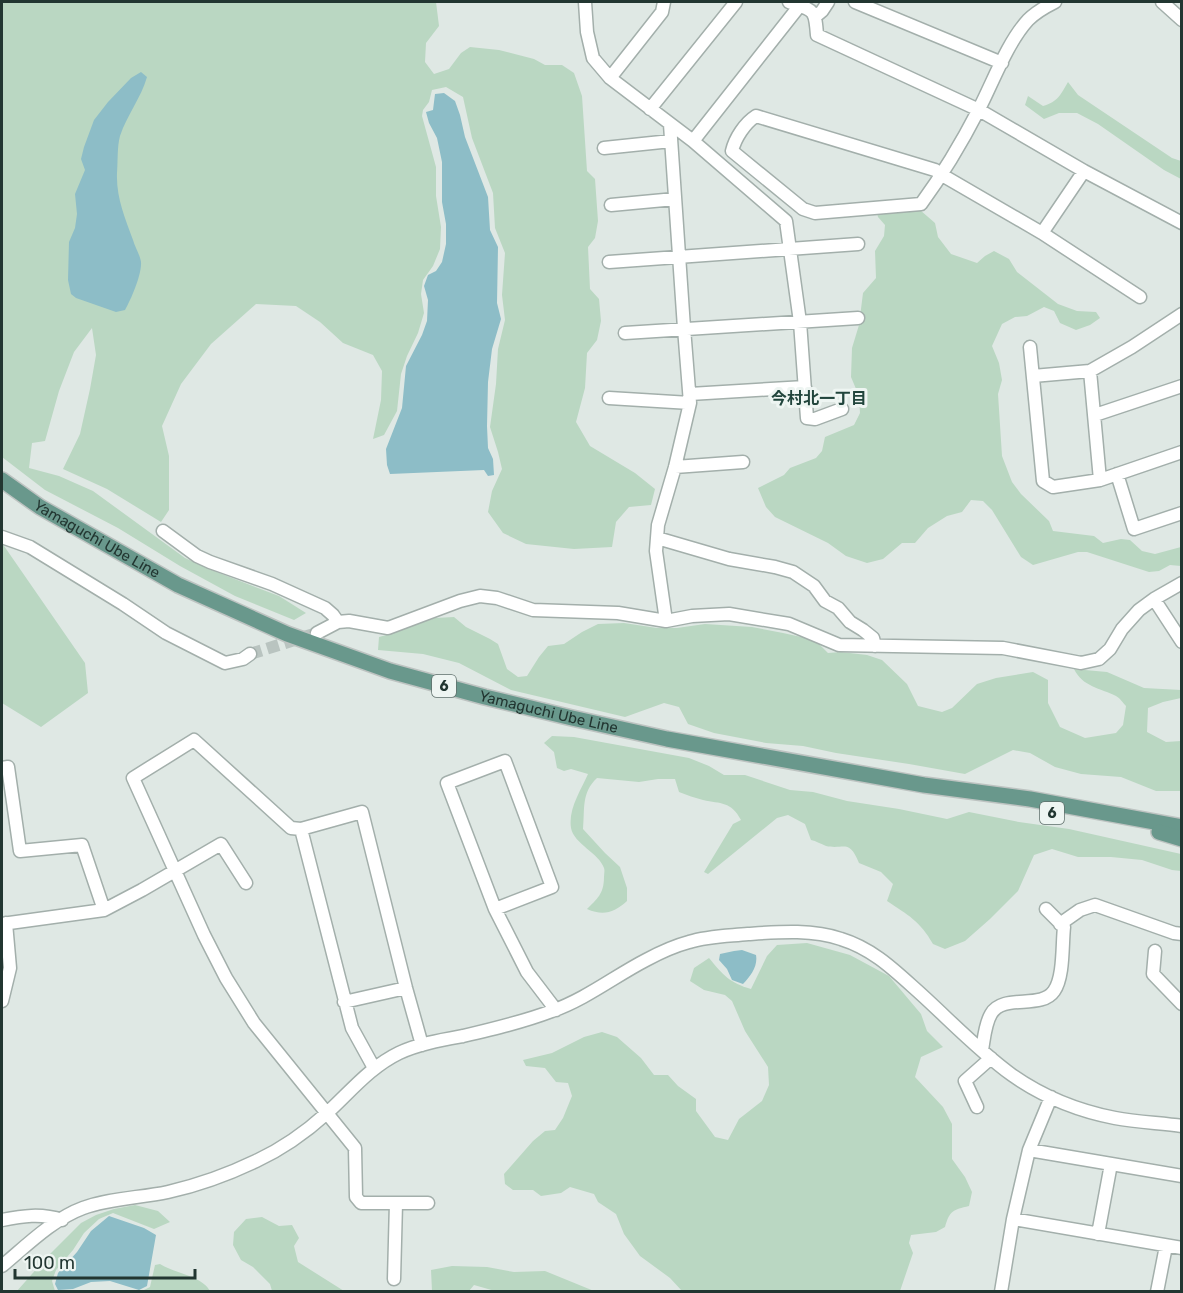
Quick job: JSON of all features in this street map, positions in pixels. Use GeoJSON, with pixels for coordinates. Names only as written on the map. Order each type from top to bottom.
{"type":"FeatureCollection","features":[{"type":"Feature","properties":{"kind":"main road","name":"Yamaguchi Ube Line"},"geometry":{"type":"LineString","coordinates":[[2,480],[40,507],[178,585],[287,634],[390,671],[496,700],[667,739],[924,785],[1030,799],[1182,826]]}},
{"type":"Feature","properties":{"kind":"main road","name":"Yamaguchi Ube Line"},"geometry":{"type":"LineString","coordinates":[[924,785],[1026,809],[1182,837]]}},
{"type":"Feature","properties":{"kind":"street"},"geometry":{"type":"LineString","coordinates":[[585,2],[586,32],[592,58],[610,78],[693,141],[786,221],[800,322],[807,418],[815,419],[842,409]]}},
{"type":"Feature","properties":{"kind":"street"},"geometry":{"type":"LineString","coordinates":[[610,78],[662,12],[664,2]]}},
{"type":"Feature","properties":{"kind":"street"},"geometry":{"type":"LineString","coordinates":[[650,109],[736,2]]}},
{"type":"Feature","properties":{"kind":"street"},"geometry":{"type":"LineString","coordinates":[[816,16],[828,2]]}},
{"type":"Feature","properties":{"kind":"street"},"geometry":{"type":"LineString","coordinates":[[855,2],[1002,63]]}},
{"type":"Feature","properties":{"kind":"street"},"geometry":{"type":"LineString","coordinates":[[1055,2],[1028,20],[1012,42],[979,110],[942,175],[921,204],[815,213],[803,209],[732,151],[749,120],[756,116],[934,170],[942,175],[1042,233],[1140,297]]}},
{"type":"Feature","properties":{"kind":"street"},"geometry":{"type":"LineString","coordinates":[[1162,2],[1182,20]]}},
{"type":"Feature","properties":{"kind":"street"},"geometry":{"type":"LineString","coordinates":[[693,141],[790,18],[794,3],[812,10],[816,16],[817,35],[979,110],[1084,171],[1182,223]]}},
{"type":"Feature","properties":{"kind":"street"},"geometry":{"type":"LineString","coordinates":[[666,621],[656,551],[658,525],[675,467],[690,398],[670,124]]}},
{"type":"Feature","properties":{"kind":"street"},"geometry":{"type":"LineString","coordinates":[[604,148],[671,141]]}},
{"type":"Feature","properties":{"kind":"street"},"geometry":{"type":"LineString","coordinates":[[1042,233],[1084,171]]}},
{"type":"Feature","properties":{"kind":"street"},"geometry":{"type":"LineString","coordinates":[[610,205],[675,200]]}},
{"type":"Feature","properties":{"kind":"street"},"geometry":{"type":"LineString","coordinates":[[609,262],[858,244]]}},
{"type":"Feature","properties":{"kind":"street"},"geometry":{"type":"LineString","coordinates":[[1033,376],[1090,371],[1182,314]]}},
{"type":"Feature","properties":{"kind":"street"},"geometry":{"type":"LineString","coordinates":[[625,333],[858,318]]}},
{"type":"Feature","properties":{"kind":"street"},"geometry":{"type":"LineString","coordinates":[[1030,346],[1043,481],[1053,487],[1100,480],[1182,452]]}},
{"type":"Feature","properties":{"kind":"street"},"geometry":{"type":"LineString","coordinates":[[1090,371],[1100,480]]}},
{"type":"Feature","properties":{"kind":"street"},"geometry":{"type":"LineString","coordinates":[[1095,415],[1182,386]]}},
{"type":"Feature","properties":{"kind":"street"},"geometry":{"type":"LineString","coordinates":[[609,398],[690,398],[805,387]]}},
{"type":"Feature","properties":{"kind":"street"},"geometry":{"type":"LineString","coordinates":[[675,467],[743,462]]}},
{"type":"Feature","properties":{"kind":"street"},"geometry":{"type":"LineString","coordinates":[[1117,474],[1134,529],[1182,513]]}},
{"type":"Feature","properties":{"kind":"street"},"geometry":{"type":"LineString","coordinates":[[163,531],[197,556],[272,584],[324,608],[338,622]]}},
{"type":"Feature","properties":{"kind":"street"},"geometry":{"type":"LineString","coordinates":[[2,537],[30,547],[166,633],[225,663],[243,659],[250,654]]}},
{"type":"Feature","properties":{"kind":"street"},"geometry":{"type":"LineString","coordinates":[[657,538],[729,559],[793,572],[814,586],[825,601],[838,608],[850,622],[873,638],[875,646]]}},
{"type":"Feature","properties":{"kind":"street"},"geometry":{"type":"LineString","coordinates":[[317,633],[338,622],[349,621],[388,628],[460,601],[480,596],[497,598],[533,610],[618,613],[666,621],[692,616],[729,614],[789,624],[840,645],[1003,648],[1081,663],[1099,659],[1110,649],[1122,629],[1139,610],[1182,583]]}},
{"type":"Feature","properties":{"kind":"street"},"geometry":{"type":"LineString","coordinates":[[1154,599],[1182,642]]}},
{"type":"Feature","properties":{"kind":"street"},"geometry":{"type":"LineString","coordinates":[[422,1045],[362,812],[301,829],[291,828],[194,740],[133,778],[204,935],[226,978],[254,1023],[355,1148],[356,1197],[361,1203],[428,1203]]}},
{"type":"Feature","properties":{"kind":"street"},"geometry":{"type":"LineString","coordinates":[[495,909],[552,887],[505,761],[447,783],[495,909],[527,972],[556,1010]]}},
{"type":"Feature","properties":{"kind":"street"},"geometry":{"type":"LineString","coordinates":[[2,768],[8,767],[21,851],[82,845],[104,910]]}},
{"type":"Feature","properties":{"kind":"street"},"geometry":{"type":"LineString","coordinates":[[301,829],[351,1028],[374,1068]]}},
{"type":"Feature","properties":{"kind":"street"},"geometry":{"type":"LineString","coordinates":[[2,1001],[6,968],[4,923],[104,910],[221,844],[246,883]]}},
{"type":"Feature","properties":{"kind":"street"},"geometry":{"type":"LineString","coordinates":[[1060,924],[1080,910],[1095,904],[1182,934]]}},
{"type":"Feature","properties":{"kind":"street"},"geometry":{"type":"LineString","coordinates":[[977,1107],[965,1081],[986,1054],[991,1014],[997,1007],[1004,1004],[1041,999],[1053,994],[1060,976],[1064,927],[1046,909]]}},
{"type":"Feature","properties":{"kind":"street"},"geometry":{"type":"LineString","coordinates":[[2,1266],[37,1236],[81,1209],[203,1183],[235,1171],[280,1149],[326,1114],[374,1068],[399,1053],[422,1045],[505,1026],[556,1010],[648,958],[690,942],[713,937],[798,932],[819,933],[852,943],[884,960],[986,1054],[1026,1084],[1079,1108],[1114,1118],[1182,1126]]}},
{"type":"Feature","properties":{"kind":"street"},"geometry":{"type":"LineString","coordinates":[[1155,951],[1153,974],[1182,1004]]}},
{"type":"Feature","properties":{"kind":"street"},"geometry":{"type":"LineString","coordinates":[[344,1002],[406,988]]}},
{"type":"Feature","properties":{"kind":"street"},"geometry":{"type":"LineString","coordinates":[[1001,1292],[1013,1219],[1029,1150],[1051,1097]]}},
{"type":"Feature","properties":{"kind":"street"},"geometry":{"type":"LineString","coordinates":[[1029,1150],[1182,1176]]}},
{"type":"Feature","properties":{"kind":"street"},"geometry":{"type":"LineString","coordinates":[[1098,1234],[1111,1164]]}},
{"type":"Feature","properties":{"kind":"street"},"geometry":{"type":"LineString","coordinates":[[394,1279],[396,1203]]}},
{"type":"Feature","properties":{"kind":"street"},"geometry":{"type":"LineString","coordinates":[[2,1220],[24,1215],[50,1216],[62,1220]]}},
{"type":"Feature","properties":{"kind":"street"},"geometry":{"type":"LineString","coordinates":[[1013,1219],[1182,1248]]}},
{"type":"Feature","properties":{"kind":"street"},"geometry":{"type":"LineString","coordinates":[[1157,1292],[1166,1246]]}},
{"type":"Feature","properties":{"kind":"green space"},"geometry":{"type":"Polygon","coordinates":[[[2,2],[436,2],[439,26],[426,43],[425,62],[434,74],[449,69],[461,53],[470,47],[499,50],[534,59],[545,65],[562,65],[574,73],[582,96],[587,171],[595,179],[598,221],[595,238],[588,247],[590,289],[599,299],[601,321],[597,340],[587,353],[585,388],[576,422],[590,446],[635,473],[655,489],[651,505],[629,507],[616,522],[612,547],[574,549],[526,544],[503,533],[488,512],[492,491],[502,469],[490,427],[498,349],[505,320],[502,295],[505,253],[495,228],[493,193],[472,138],[463,97],[446,87],[432,90],[422,116],[436,167],[436,196],[441,227],[440,249],[433,266],[423,280],[421,294],[424,313],[401,374],[397,411],[384,435],[373,439],[381,400],[382,371],[373,355],[343,343],[320,322],[296,306],[256,304],[211,344],[181,384],[162,426],[169,456],[169,510],[161,522],[107,489],[63,469],[80,434],[90,389],[96,355],[92,328],[74,352],[59,391],[45,441],[32,443],[29,468],[59,476],[93,491],[185,558],[279,596],[306,613],[294,620],[235,596],[118,528],[45,490],[2,457],[2,2]]]}},
{"type":"Feature","properties":{"kind":"green space"},"geometry":{"type":"Polygon","coordinates":[[[1068,82],[1078,95],[1172,158],[1181,161],[1181,179],[1164,170],[1098,124],[1077,113],[1059,113],[1044,119],[1025,105],[1028,96],[1043,106],[1052,102],[1068,82]]]}},
{"type":"Feature","properties":{"kind":"green space"},"geometry":{"type":"Polygon","coordinates":[[[906,207],[920,210],[935,223],[938,237],[951,254],[977,263],[994,251],[1009,259],[1017,272],[1058,304],[1077,311],[1096,312],[1100,318],[1076,330],[1060,323],[1054,311],[1044,307],[1027,316],[1015,317],[1002,324],[992,346],[999,363],[1002,380],[998,394],[1002,456],[1012,482],[1049,521],[1053,531],[1094,536],[1103,543],[1121,539],[1130,540],[1142,551],[1155,554],[1181,547],[1181,566],[1170,565],[1159,571],[1149,572],[1087,552],[1078,552],[1033,565],[1021,557],[992,510],[983,501],[971,500],[962,512],[947,516],[928,528],[915,543],[902,543],[883,559],[867,563],[846,556],[828,543],[775,517],[766,507],[758,488],[784,475],[790,468],[816,458],[822,451],[825,437],[854,425],[860,413],[859,396],[851,377],[852,348],[859,325],[863,293],[876,278],[875,251],[884,236],[885,225],[877,213],[906,207]]]}},
{"type":"Feature","properties":{"kind":"green space"},"geometry":{"type":"Polygon","coordinates":[[[2,543],[85,663],[88,693],[41,727],[2,703],[2,543]]]}},
{"type":"Feature","properties":{"kind":"green space"},"geometry":{"type":"Polygon","coordinates":[[[454,617],[466,627],[498,644],[507,669],[518,677],[527,676],[548,646],[564,644],[598,624],[624,623],[657,628],[705,624],[752,627],[815,640],[828,653],[867,655],[882,660],[907,684],[918,706],[942,712],[952,708],[977,684],[996,678],[1033,672],[1048,680],[1048,703],[1060,727],[1085,738],[1116,733],[1123,725],[1126,706],[1116,696],[1082,680],[1074,669],[1107,672],[1144,688],[1181,690],[1181,698],[1148,708],[1147,732],[1166,742],[1181,741],[1181,791],[1156,791],[1121,777],[1081,774],[1055,767],[1030,753],[1013,750],[965,774],[803,746],[766,743],[714,733],[688,724],[679,707],[664,703],[625,717],[511,690],[459,663],[423,654],[378,650],[379,637],[435,618],[454,617]]]}},
{"type":"Feature","properties":{"kind":"green space"},"geometry":{"type":"Polygon","coordinates":[[[552,736],[574,737],[689,758],[724,775],[745,775],[790,790],[813,792],[847,801],[947,819],[969,812],[1069,829],[1181,854],[1181,871],[1142,860],[1078,857],[1052,849],[1034,855],[1018,891],[990,919],[965,941],[945,949],[933,944],[918,924],[887,901],[893,884],[881,872],[859,863],[849,848],[826,846],[811,840],[805,824],[788,815],[777,818],[708,874],[704,872],[733,824],[741,820],[733,809],[725,804],[679,792],[675,779],[639,782],[597,778],[586,795],[583,829],[620,867],[627,888],[627,901],[613,911],[598,912],[587,909],[601,892],[604,883],[604,868],[577,839],[571,828],[573,807],[588,774],[557,768],[554,752],[544,743],[552,736]]]}},
{"type":"Feature","properties":{"kind":"green space"},"geometry":{"type":"Polygon","coordinates":[[[807,943],[850,955],[889,976],[921,1014],[927,1031],[943,1047],[921,1057],[915,1077],[943,1107],[952,1124],[952,1159],[972,1192],[969,1206],[953,1212],[945,1227],[936,1232],[911,1235],[909,1243],[913,1253],[900,1291],[682,1291],[670,1278],[640,1256],[624,1234],[616,1214],[598,1202],[594,1194],[570,1187],[561,1193],[541,1196],[533,1190],[513,1190],[505,1184],[504,1174],[533,1141],[545,1131],[555,1130],[572,1096],[568,1083],[556,1082],[545,1068],[526,1066],[523,1060],[552,1053],[584,1037],[602,1032],[617,1037],[641,1058],[654,1075],[668,1075],[678,1086],[696,1099],[696,1111],[715,1137],[728,1140],[739,1119],[762,1101],[769,1085],[768,1067],[745,1031],[732,1001],[725,995],[704,990],[690,981],[694,968],[709,958],[727,978],[751,989],[767,956],[777,945],[807,943]]]}},
{"type":"Feature","properties":{"kind":"green space"},"geometry":{"type":"Polygon","coordinates":[[[135,1205],[158,1211],[170,1222],[154,1229],[113,1213],[99,1219],[84,1233],[56,1270],[52,1281],[55,1291],[17,1291],[81,1223],[114,1209],[135,1205]]]}},
{"type":"Feature","properties":{"kind":"green space"},"geometry":{"type":"Polygon","coordinates":[[[262,1217],[279,1226],[292,1225],[299,1238],[294,1246],[298,1262],[344,1291],[272,1291],[270,1284],[253,1267],[241,1260],[233,1245],[234,1232],[246,1219],[262,1217]]]}},
{"type":"Feature","properties":{"kind":"green space"},"geometry":{"type":"Polygon","coordinates":[[[160,1264],[194,1278],[210,1291],[142,1291],[150,1287],[155,1265],[160,1264]]]}},
{"type":"Feature","properties":{"kind":"green space"},"geometry":{"type":"Polygon","coordinates":[[[452,1266],[487,1267],[514,1272],[545,1271],[594,1291],[495,1291],[474,1285],[469,1291],[432,1291],[431,1270],[452,1266]]]}},
{"type":"Feature","properties":{"kind":"water"},"geometry":{"type":"Polygon","coordinates":[[[141,72],[147,77],[120,136],[117,182],[141,267],[136,287],[125,310],[116,312],[76,298],[71,294],[68,280],[69,242],[75,228],[77,214],[75,194],[85,170],[81,159],[94,120],[131,78],[141,72]]]}},
{"type":"Feature","properties":{"kind":"water"},"geometry":{"type":"Polygon","coordinates":[[[444,93],[455,101],[460,115],[465,137],[488,197],[490,230],[498,247],[497,303],[501,319],[492,349],[488,382],[488,448],[493,459],[494,475],[488,476],[484,470],[390,474],[387,465],[386,449],[402,408],[406,366],[427,321],[428,300],[424,286],[428,275],[436,271],[442,262],[446,244],[446,224],[442,202],[442,162],[437,138],[426,112],[433,110],[435,94],[444,93]]]}},
{"type":"Feature","properties":{"kind":"water"},"geometry":{"type":"Polygon","coordinates":[[[742,950],[756,955],[753,971],[743,984],[732,980],[727,969],[719,960],[720,954],[742,950]]]}},
{"type":"Feature","properties":{"kind":"water"},"geometry":{"type":"Polygon","coordinates":[[[109,1216],[144,1228],[156,1235],[147,1286],[139,1290],[110,1281],[91,1282],[73,1289],[58,1290],[55,1284],[58,1273],[77,1252],[91,1231],[109,1216]]]}},
{"type":"Feature","properties":{"kind":"tunnel"},"geometry":{"type":"LineString","coordinates":[[250,654],[317,633]]}},
{"type":"Feature","properties":{"kind":"district","name":"今村北一丁目"},"geometry":{"type":"Point","coordinates":[819,398]}}]}
